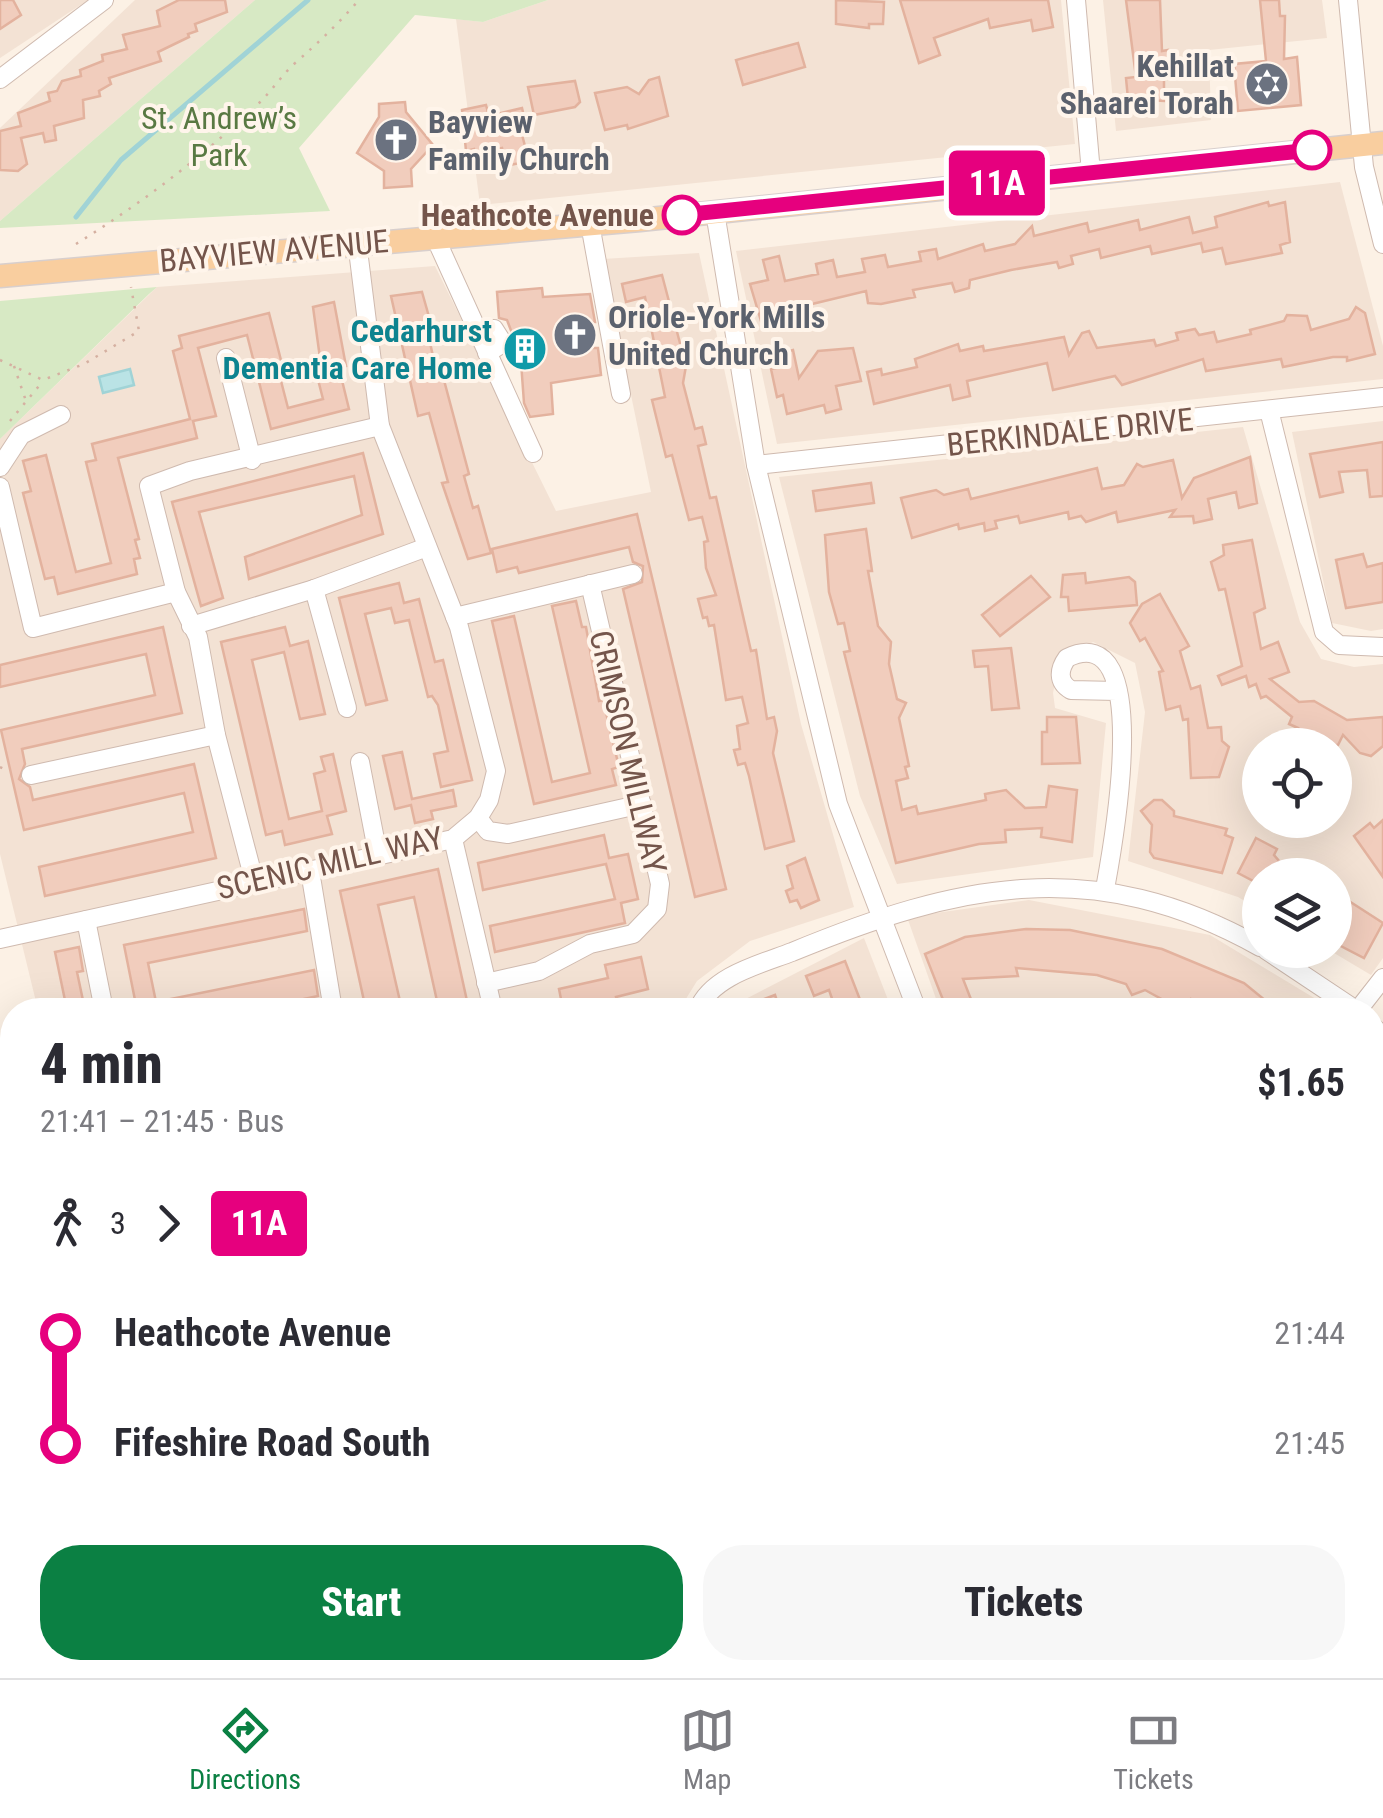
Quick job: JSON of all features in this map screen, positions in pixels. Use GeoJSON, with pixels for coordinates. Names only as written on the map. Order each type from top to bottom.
{"type":"FeatureCollection","features":[{"type":"Feature","properties":{"kind":"main road","name":"BAYVIEW AVENUE"},"geometry":{"type":"LineString","coordinates":[[0,276],[715,212],[1372,144]]}},
{"type":"Feature","properties":{"kind":"street"},"geometry":{"type":"LineString","coordinates":[[0,79],[104,0]]}},
{"type":"Feature","properties":{"kind":"street"},"geometry":{"type":"LineString","coordinates":[[1076,0],[1091,173]]}},
{"type":"Feature","properties":{"kind":"street"},"geometry":{"type":"LineString","coordinates":[[1348,0],[1372,144],[1383,244]]}},
{"type":"Feature","properties":{"kind":"street"},"geometry":{"type":"LineString","coordinates":[[715,212],[716,243],[756,465],[838,804],[912,998]]}},
{"type":"Feature","properties":{"kind":"street"},"geometry":{"type":"LineString","coordinates":[[590,224],[621,394]]}},
{"type":"Feature","properties":{"kind":"street"},"geometry":{"type":"LineString","coordinates":[[434,236],[533,454]]}},
{"type":"Feature","properties":{"kind":"street","name":"SCENIC MILL WAY"},"geometry":{"type":"LineString","coordinates":[[0,939],[254,880],[452,840],[478,818],[489,800],[496,771],[455,617],[380,426],[357,242]]}},
{"type":"Feature","properties":{"kind":"street"},"geometry":{"type":"LineString","coordinates":[[226,358],[252,460]]}},
{"type":"Feature","properties":{"kind":"street","name":"BERKINDALE DRIVE"},"geometry":{"type":"LineString","coordinates":[[756,465],[1383,397]]}},
{"type":"Feature","properties":{"kind":"street"},"geometry":{"type":"LineString","coordinates":[[1269,410],[1324,632],[1339,645],[1383,647]]}},
{"type":"Feature","properties":{"kind":"street"},"geometry":{"type":"LineString","coordinates":[[0,467],[21,435],[61,415]]}},
{"type":"Feature","properties":{"kind":"street"},"geometry":{"type":"LineString","coordinates":[[254,880],[192,626],[176,592],[149,486],[190,471],[252,460],[380,426]]}},
{"type":"Feature","properties":{"kind":"street"},"geometry":{"type":"LineString","coordinates":[[0,487],[32,628],[176,592]]}},
{"type":"Feature","properties":{"kind":"street"},"geometry":{"type":"LineString","coordinates":[[192,626],[314,589],[427,547]]}},
{"type":"Feature","properties":{"kind":"street","name":"CRIMSON MILLWAY"},"geometry":{"type":"LineString","coordinates":[[455,617],[633,574]]}},
{"type":"Feature","properties":{"kind":"street","name":"CRIMSON MILLWAY"},"geometry":{"type":"LineString","coordinates":[[486,983],[539,972],[590,944],[633,934],[647,924],[657,909],[660,884],[590,584]]}},
{"type":"Feature","properties":{"kind":"street"},"geometry":{"type":"LineString","coordinates":[[314,589],[348,708]]}},
{"type":"Feature","properties":{"kind":"street"},"geometry":{"type":"LineString","coordinates":[[1106,890],[1124,744],[1117,692]]}},
{"type":"Feature","properties":{"kind":"street"},"geometry":{"type":"LineString","coordinates":[[31,775],[216,735]]}},
{"type":"Feature","properties":{"kind":"street"},"geometry":{"type":"LineString","coordinates":[[360,762],[378,855]]}},
{"type":"Feature","properties":{"kind":"street"},"geometry":{"type":"LineString","coordinates":[[478,818],[488,831],[508,834],[642,804]]}},
{"type":"Feature","properties":{"kind":"street"},"geometry":{"type":"LineString","coordinates":[[452,840],[490,998]]}},
{"type":"Feature","properties":{"kind":"street"},"geometry":{"type":"LineString","coordinates":[[310,871],[332,998]]}},
{"type":"Feature","properties":{"kind":"street"},"geometry":{"type":"LineString","coordinates":[[702,998],[728,978],[879,916],[1020,886],[1106,890],[1178,908],[1242,938]]}},
{"type":"Feature","properties":{"kind":"street"},"geometry":{"type":"LineString","coordinates":[[86,920],[102,998]]}},
{"type":"Feature","properties":{"kind":"street"},"geometry":{"type":"LineString","coordinates":[[1293,968],[1339,998]]}},
{"type":"Feature","properties":{"kind":"street"},"geometry":{"type":"LineString","coordinates":[[1367,998],[1383,978]]}},
{"type":"Feature","properties":{"kind":"path"},"geometry":{"type":"LineString","coordinates":[[76,244],[137,206],[190,164],[260,102],[292,65],[320,46],[359,0]]}},
{"type":"Feature","properties":{"kind":"path"},"geometry":{"type":"LineString","coordinates":[[3,430],[44,380],[84,364],[139,331],[132,286]]}},
{"type":"Feature","properties":{"kind":"path"},"geometry":{"type":"LineString","coordinates":[[0,360],[44,380]]}},
{"type":"Feature","properties":{"kind":"path"},"geometry":{"type":"LineString","coordinates":[[14,366],[27,402]]}},
{"type":"Feature","properties":{"kind":"shaded area"},"geometry":{"type":"Polygon","coordinates":[[[0,0],[88,0],[0,58],[0,0]]]}},
{"type":"Feature","properties":{"kind":"shaded area"},"geometry":{"type":"Polygon","coordinates":[[[135,0],[255,0],[0,221],[0,128],[135,0]]]}},
{"type":"Feature","properties":{"kind":"shaded area"},"geometry":{"type":"Polygon","coordinates":[[[548,0],[1061,0],[1075,144],[480,205],[456,19],[483,22],[548,0]]]}},
{"type":"Feature","properties":{"kind":"shaded area"},"geometry":{"type":"Polygon","coordinates":[[[1103,0],[1322,0],[1327,38],[1209,50],[1211,120],[1116,131],[1103,0]]]}},
{"type":"Feature","properties":{"kind":"shaded area"},"geometry":{"type":"Polygon","coordinates":[[[1340,182],[1383,346],[1383,379],[777,444],[736,251],[1340,182]]]}},
{"type":"Feature","properties":{"kind":"shaded area"},"geometry":{"type":"Polygon","coordinates":[[[699,253],[801,724],[854,907],[750,941],[697,981],[686,998],[35,998],[0,854],[0,439],[157,287],[435,266],[556,511],[651,492],[603,259],[699,253]]]}},
{"type":"Feature","properties":{"kind":"shaded area"},"geometry":{"type":"Polygon","coordinates":[[[1383,421],[1383,629],[1371,631],[1332,623],[1292,432],[1383,421]]]}},
{"type":"Feature","properties":{"kind":"shaded area"},"geometry":{"type":"Polygon","coordinates":[[[1243,427],[1300,622],[1321,659],[1354,667],[1383,664],[1383,958],[1371,975],[1352,964],[1352,858],[1242,858],[1242,899],[1128,861],[1145,712],[1135,663],[1093,642],[1060,658],[1053,693],[1055,708],[1106,723],[1093,857],[897,884],[860,796],[779,477],[1243,427]]]}},
{"type":"Feature","properties":{"kind":"shaded area"},"geometry":{"type":"Polygon","coordinates":[[[1029,900],[1210,935],[1242,954],[1242,968],[1265,968],[1314,998],[936,998],[907,917],[1029,900]]]}},
{"type":"Feature","properties":{"kind":"shaded area"},"geometry":{"type":"Polygon","coordinates":[[[864,938],[887,998],[748,998],[864,938]]]}},
{"type":"Feature","properties":{"kind":"green space","name":"St. Andrew’s Park"},"geometry":{"type":"Polygon","coordinates":[[[255,0],[548,0],[483,22],[415,15],[299,148],[330,211],[0,228],[0,221],[255,0]]]}},
{"type":"Feature","properties":{"kind":"green space"},"geometry":{"type":"Polygon","coordinates":[[[157,287],[149,294],[0,439],[0,301],[157,287]]]}},
{"type":"Feature","properties":{"kind":"water"},"geometry":{"type":"Polygon","coordinates":[[[130,369],[134,385],[103,393],[99,377],[130,369]]]}},
{"type":"Feature","properties":{"kind":"building"},"geometry":{"type":"Polygon","coordinates":[[[0,0],[13,0],[21,15],[0,29],[0,0]]]}},
{"type":"Feature","properties":{"kind":"building"},"geometry":{"type":"Polygon","coordinates":[[[179,0],[225,0],[227,12],[195,24],[197,31],[158,52],[161,61],[109,78],[111,84],[99,91],[100,96],[83,100],[84,118],[54,126],[56,140],[45,142],[43,133],[21,138],[27,164],[18,171],[0,170],[0,131],[21,126],[18,113],[50,101],[48,93],[57,91],[62,81],[81,76],[80,70],[103,61],[102,55],[127,49],[123,35],[160,26],[157,11],[179,0]]]}},
{"type":"Feature","properties":{"kind":"building"},"geometry":{"type":"Polygon","coordinates":[[[836,0],[884,2],[883,24],[869,24],[869,28],[836,24],[836,0]]]}},
{"type":"Feature","properties":{"kind":"building"},"geometry":{"type":"Polygon","coordinates":[[[900,0],[1048,0],[1053,27],[1033,31],[1031,20],[990,28],[988,19],[934,38],[940,55],[919,63],[900,0]]]}},
{"type":"Feature","properties":{"kind":"building"},"geometry":{"type":"Polygon","coordinates":[[[1126,0],[1160,0],[1162,51],[1168,50],[1169,70],[1164,70],[1164,101],[1128,99],[1126,78],[1136,77],[1126,0]]]}},
{"type":"Feature","properties":{"kind":"building","name":"Kehillat Shaarei Torah"},"geometry":{"type":"Polygon","coordinates":[[[1260,0],[1279,0],[1280,16],[1285,16],[1284,59],[1297,57],[1301,105],[1238,111],[1234,64],[1266,61],[1260,0]]]}},
{"type":"Feature","properties":{"kind":"building"},"geometry":{"type":"Polygon","coordinates":[[[798,43],[805,67],[743,85],[736,60],[798,43]]]}},
{"type":"Feature","properties":{"kind":"building"},"geometry":{"type":"Polygon","coordinates":[[[659,77],[668,116],[628,129],[627,125],[605,130],[595,93],[627,87],[639,94],[649,80],[659,77]]]}},
{"type":"Feature","properties":{"kind":"building"},"geometry":{"type":"Polygon","coordinates":[[[575,81],[580,102],[575,107],[534,115],[528,87],[575,81]]]}},
{"type":"Feature","properties":{"kind":"building","name":"Bayview Family Church"},"geometry":{"type":"Polygon","coordinates":[[[405,102],[406,112],[433,145],[411,169],[412,186],[384,188],[384,171],[357,153],[379,117],[379,104],[405,102]]]}},
{"type":"Feature","properties":{"kind":"building"},"geometry":{"type":"Polygon","coordinates":[[[486,105],[489,116],[522,108],[527,129],[521,131],[529,161],[506,166],[502,148],[475,154],[474,149],[466,151],[462,110],[486,105]]]}},
{"type":"Feature","properties":{"kind":"building"},"geometry":{"type":"Polygon","coordinates":[[[1268,202],[1269,206],[1285,202],[1290,242],[1280,245],[1282,253],[1226,264],[1222,248],[1203,252],[1201,243],[1152,254],[1150,246],[1101,258],[1099,249],[1071,256],[1073,264],[1059,268],[1057,262],[970,280],[969,288],[955,292],[952,283],[913,290],[915,297],[881,304],[868,303],[866,291],[783,311],[784,315],[761,321],[750,284],[768,280],[763,260],[779,256],[785,281],[818,274],[816,264],[833,260],[837,277],[865,272],[862,259],[885,255],[888,267],[921,261],[919,252],[936,249],[938,259],[983,244],[985,251],[1015,244],[1032,226],[1034,236],[1087,223],[1089,232],[1138,220],[1140,230],[1189,217],[1193,233],[1217,227],[1215,217],[1268,202]]]}},
{"type":"Feature","properties":{"kind":"building"},"geometry":{"type":"Polygon","coordinates":[[[662,275],[686,366],[683,383],[695,429],[702,427],[706,444],[698,446],[710,498],[716,497],[751,651],[756,650],[767,719],[774,717],[777,731],[773,753],[794,841],[765,849],[745,763],[738,765],[734,750],[740,749],[737,726],[748,723],[742,697],[726,700],[714,625],[709,626],[707,617],[703,618],[698,599],[716,595],[706,568],[704,542],[708,541],[702,517],[689,520],[672,455],[666,457],[652,400],[665,397],[645,297],[626,302],[622,284],[662,275]]]}},
{"type":"Feature","properties":{"kind":"building"},"geometry":{"type":"Polygon","coordinates":[[[542,288],[543,297],[590,294],[595,322],[589,322],[591,348],[598,348],[601,375],[551,383],[553,414],[530,417],[524,403],[521,362],[510,363],[515,341],[507,320],[499,318],[497,292],[542,288]]]}},
{"type":"Feature","properties":{"kind":"building"},"geometry":{"type":"Polygon","coordinates":[[[422,292],[435,338],[429,338],[436,370],[441,369],[469,474],[464,476],[473,508],[478,506],[491,553],[468,559],[442,483],[448,482],[429,413],[418,416],[391,296],[422,292]]]}},
{"type":"Feature","properties":{"kind":"building"},"geometry":{"type":"Polygon","coordinates":[[[334,302],[346,366],[339,368],[349,409],[271,429],[247,335],[198,348],[216,416],[193,421],[197,438],[118,458],[139,539],[135,540],[140,558],[134,559],[137,574],[58,594],[54,577],[45,579],[23,493],[31,491],[23,461],[46,455],[76,572],[111,563],[86,462],[96,460],[92,444],[190,419],[173,351],[182,348],[179,336],[269,313],[286,380],[281,381],[288,408],[323,399],[313,360],[320,358],[313,307],[334,302]]]}},
{"type":"Feature","properties":{"kind":"building"},"geometry":{"type":"Polygon","coordinates":[[[1356,307],[1365,313],[1375,354],[1347,361],[1347,357],[1333,357],[1283,367],[1281,359],[1206,371],[1203,359],[1122,385],[1115,376],[1053,390],[1047,363],[967,381],[970,396],[953,400],[950,385],[874,404],[867,372],[881,369],[882,375],[917,367],[915,359],[958,344],[960,351],[983,346],[984,351],[1064,337],[1069,355],[1082,333],[1089,331],[1097,348],[1154,340],[1156,346],[1178,340],[1176,333],[1195,329],[1199,335],[1214,332],[1217,342],[1251,334],[1250,330],[1284,321],[1287,315],[1307,316],[1311,330],[1349,319],[1356,307]]]}},
{"type":"Feature","properties":{"kind":"building"},"geometry":{"type":"Polygon","coordinates":[[[853,348],[861,381],[836,386],[841,409],[826,413],[824,405],[787,414],[783,395],[777,397],[771,369],[776,368],[773,355],[793,350],[799,378],[818,351],[853,348]]]}},
{"type":"Feature","properties":{"kind":"building"},"geometry":{"type":"Polygon","coordinates":[[[1383,442],[1383,496],[1370,497],[1367,470],[1339,472],[1343,492],[1320,497],[1310,454],[1383,442]]]}},
{"type":"Feature","properties":{"kind":"building"},"geometry":{"type":"Polygon","coordinates":[[[363,453],[383,534],[249,579],[245,557],[362,515],[354,476],[199,512],[223,598],[201,606],[172,502],[363,453]]]}},
{"type":"Feature","properties":{"kind":"building"},"geometry":{"type":"Polygon","coordinates":[[[1250,457],[1257,503],[1239,508],[1236,492],[1208,499],[1212,519],[1194,523],[1193,516],[1170,517],[1175,510],[1118,522],[1116,512],[1086,522],[1081,516],[1069,519],[1068,512],[1020,523],[1018,516],[995,521],[997,528],[985,531],[984,523],[959,529],[958,524],[912,538],[901,498],[936,490],[944,495],[968,489],[971,499],[1097,468],[1102,489],[1124,485],[1137,464],[1143,467],[1173,460],[1182,498],[1194,478],[1250,457]]]}},
{"type":"Feature","properties":{"kind":"building"},"geometry":{"type":"Polygon","coordinates":[[[871,483],[874,503],[816,511],[813,491],[871,483]]]}},
{"type":"Feature","properties":{"kind":"building"},"geometry":{"type":"Polygon","coordinates":[[[637,514],[726,889],[695,897],[623,589],[642,582],[643,566],[633,562],[629,547],[519,573],[517,567],[497,572],[492,549],[637,514]]]}},
{"type":"Feature","properties":{"kind":"building"},"geometry":{"type":"Polygon","coordinates":[[[866,529],[872,571],[868,571],[878,626],[891,642],[889,664],[897,699],[906,703],[899,718],[908,778],[896,781],[902,810],[916,806],[918,814],[986,800],[985,794],[1006,790],[1025,808],[1046,807],[1049,786],[1077,790],[1072,842],[1041,837],[1042,828],[1005,830],[1006,842],[979,844],[896,863],[844,652],[850,651],[844,623],[838,624],[829,592],[825,535],[866,529]]]}},
{"type":"Feature","properties":{"kind":"building"},"geometry":{"type":"Polygon","coordinates":[[[1252,540],[1265,608],[1254,613],[1261,649],[1278,642],[1289,672],[1270,679],[1299,702],[1314,701],[1347,720],[1383,717],[1383,746],[1371,756],[1360,753],[1352,745],[1352,728],[1298,728],[1289,724],[1292,717],[1266,696],[1261,698],[1256,684],[1249,687],[1246,676],[1222,685],[1218,676],[1242,666],[1225,589],[1219,590],[1211,562],[1224,555],[1223,545],[1252,540]]]}},
{"type":"Feature","properties":{"kind":"building"},"geometry":{"type":"Polygon","coordinates":[[[1363,554],[1367,567],[1383,563],[1383,602],[1346,608],[1336,560],[1363,554]]]}},
{"type":"Feature","properties":{"kind":"building"},"geometry":{"type":"Polygon","coordinates":[[[1085,573],[1086,583],[1129,577],[1135,582],[1137,605],[1069,611],[1068,597],[1061,597],[1063,575],[1085,573]]]}},
{"type":"Feature","properties":{"kind":"building"},"geometry":{"type":"Polygon","coordinates":[[[1031,576],[1050,597],[1000,636],[982,615],[1031,576]]]}},
{"type":"Feature","properties":{"kind":"building"},"geometry":{"type":"Polygon","coordinates":[[[399,583],[404,603],[419,599],[435,662],[443,660],[472,780],[441,787],[434,754],[448,751],[438,705],[432,696],[428,697],[409,620],[395,623],[391,608],[365,614],[387,700],[366,705],[339,598],[399,583]]]}},
{"type":"Feature","properties":{"kind":"building"},"geometry":{"type":"Polygon","coordinates":[[[1160,594],[1189,646],[1180,651],[1191,689],[1200,686],[1208,728],[1221,727],[1222,741],[1229,747],[1219,777],[1191,778],[1188,719],[1183,720],[1180,706],[1166,710],[1159,672],[1163,671],[1145,638],[1140,641],[1130,623],[1142,604],[1160,594]]]}},
{"type":"Feature","properties":{"kind":"building"},"geometry":{"type":"Polygon","coordinates":[[[576,601],[582,627],[586,627],[599,701],[603,700],[619,767],[612,769],[616,785],[534,804],[492,621],[514,616],[552,782],[590,773],[552,606],[576,601]]]}},
{"type":"Feature","properties":{"kind":"building"},"geometry":{"type":"Polygon","coordinates":[[[163,627],[182,713],[22,749],[25,764],[19,779],[30,787],[33,800],[194,764],[216,858],[45,896],[39,867],[193,832],[184,793],[24,830],[1,730],[155,695],[146,654],[0,687],[0,665],[163,627]]]}},
{"type":"Feature","properties":{"kind":"building"},"geometry":{"type":"Polygon","coordinates":[[[285,627],[290,646],[308,641],[325,714],[300,719],[284,652],[252,660],[289,819],[322,811],[314,774],[325,771],[321,757],[333,754],[346,811],[327,816],[332,834],[285,845],[282,831],[266,835],[221,642],[285,627]]]}},
{"type":"Feature","properties":{"kind":"building"},"geometry":{"type":"Polygon","coordinates":[[[1011,648],[1019,708],[992,710],[988,666],[975,667],[973,651],[1011,648]]]}},
{"type":"Feature","properties":{"kind":"building"},"geometry":{"type":"Polygon","coordinates":[[[1047,717],[1076,717],[1080,763],[1042,764],[1042,732],[1047,732],[1047,717]]]}},
{"type":"Feature","properties":{"kind":"building"},"geometry":{"type":"Polygon","coordinates":[[[402,752],[412,799],[453,790],[456,806],[431,811],[433,819],[415,823],[411,805],[395,809],[383,756],[402,752]]]}},
{"type":"Feature","properties":{"kind":"building"},"geometry":{"type":"Polygon","coordinates":[[[1154,800],[1162,800],[1174,816],[1227,829],[1225,835],[1233,838],[1222,873],[1154,858],[1150,852],[1152,825],[1141,811],[1154,800]]]}},
{"type":"Feature","properties":{"kind":"building"},"geometry":{"type":"Polygon","coordinates":[[[1383,820],[1383,877],[1354,836],[1370,823],[1374,828],[1383,820]]]}},
{"type":"Feature","properties":{"kind":"building"},"geometry":{"type":"Polygon","coordinates":[[[604,835],[609,858],[628,854],[638,899],[621,903],[625,923],[495,952],[490,926],[615,899],[606,864],[483,890],[478,863],[604,835]]]}},
{"type":"Feature","properties":{"kind":"building"},"geometry":{"type":"Polygon","coordinates":[[[1256,838],[1277,849],[1277,858],[1246,858],[1256,838]]]}},
{"type":"Feature","properties":{"kind":"building"},"geometry":{"type":"Polygon","coordinates":[[[805,858],[819,900],[801,908],[797,900],[790,902],[786,891],[793,888],[787,866],[805,858]]]}},
{"type":"Feature","properties":{"kind":"building"},"geometry":{"type":"Polygon","coordinates":[[[438,869],[466,998],[436,998],[414,897],[378,905],[399,998],[363,998],[340,891],[438,869]]]}},
{"type":"Feature","properties":{"kind":"building"},"geometry":{"type":"Polygon","coordinates":[[[1352,903],[1383,923],[1364,958],[1352,952],[1352,903]]]}},
{"type":"Feature","properties":{"kind":"building"},"geometry":{"type":"Polygon","coordinates":[[[304,909],[307,931],[148,963],[155,998],[135,998],[124,945],[304,909]]]}},
{"type":"Feature","properties":{"kind":"building"},"geometry":{"type":"Polygon","coordinates":[[[1026,929],[1070,930],[1162,949],[1244,983],[1262,998],[1160,998],[1145,990],[1132,995],[1126,984],[1097,975],[1016,968],[1018,976],[963,979],[970,998],[942,998],[925,954],[965,937],[1026,929]]]}},
{"type":"Feature","properties":{"kind":"building"},"geometry":{"type":"Polygon","coordinates":[[[79,947],[83,971],[77,972],[82,998],[65,998],[55,952],[79,947]]]}},
{"type":"Feature","properties":{"kind":"building"},"geometry":{"type":"Polygon","coordinates":[[[641,957],[648,989],[616,998],[561,998],[559,989],[608,978],[605,965],[641,957]]]}},
{"type":"Feature","properties":{"kind":"building"},"geometry":{"type":"Polygon","coordinates":[[[845,961],[859,998],[832,998],[829,990],[814,996],[806,976],[845,961]]]}},
{"type":"Feature","properties":{"kind":"building"},"geometry":{"type":"Polygon","coordinates":[[[314,970],[318,996],[309,998],[176,998],[314,970]]]}},
{"type":"Feature","properties":{"kind":"waterway"},"geometry":{"type":"LineString","coordinates":[[76,217],[121,160],[308,0]]}},
{"type":"Feature","properties":{"kind":"bus line","name":"11A"},"geometry":{"type":"LineString","coordinates":[[682,215],[1312,150]]}},
{"type":"Feature","properties":{"kind":"place","name":"Kehillat Shaarei Torah"},"geometry":{"type":"Point","coordinates":[1267,84]}},
{"type":"Feature","properties":{"kind":"place","name":"Bayview Family Church"},"geometry":{"type":"Point","coordinates":[396,140]}},
{"type":"Feature","properties":{"kind":"place","name":"Heathcote Avenue"},"geometry":{"type":"Point","coordinates":[682,215]}},
{"type":"Feature","properties":{"kind":"place","name":"Oriole-York Mills United Church"},"geometry":{"type":"Point","coordinates":[575,335]}},
{"type":"Feature","properties":{"kind":"place","name":"Cedarhurst Dementia Care Home"},"geometry":{"type":"Point","coordinates":[525,349]}}]}
